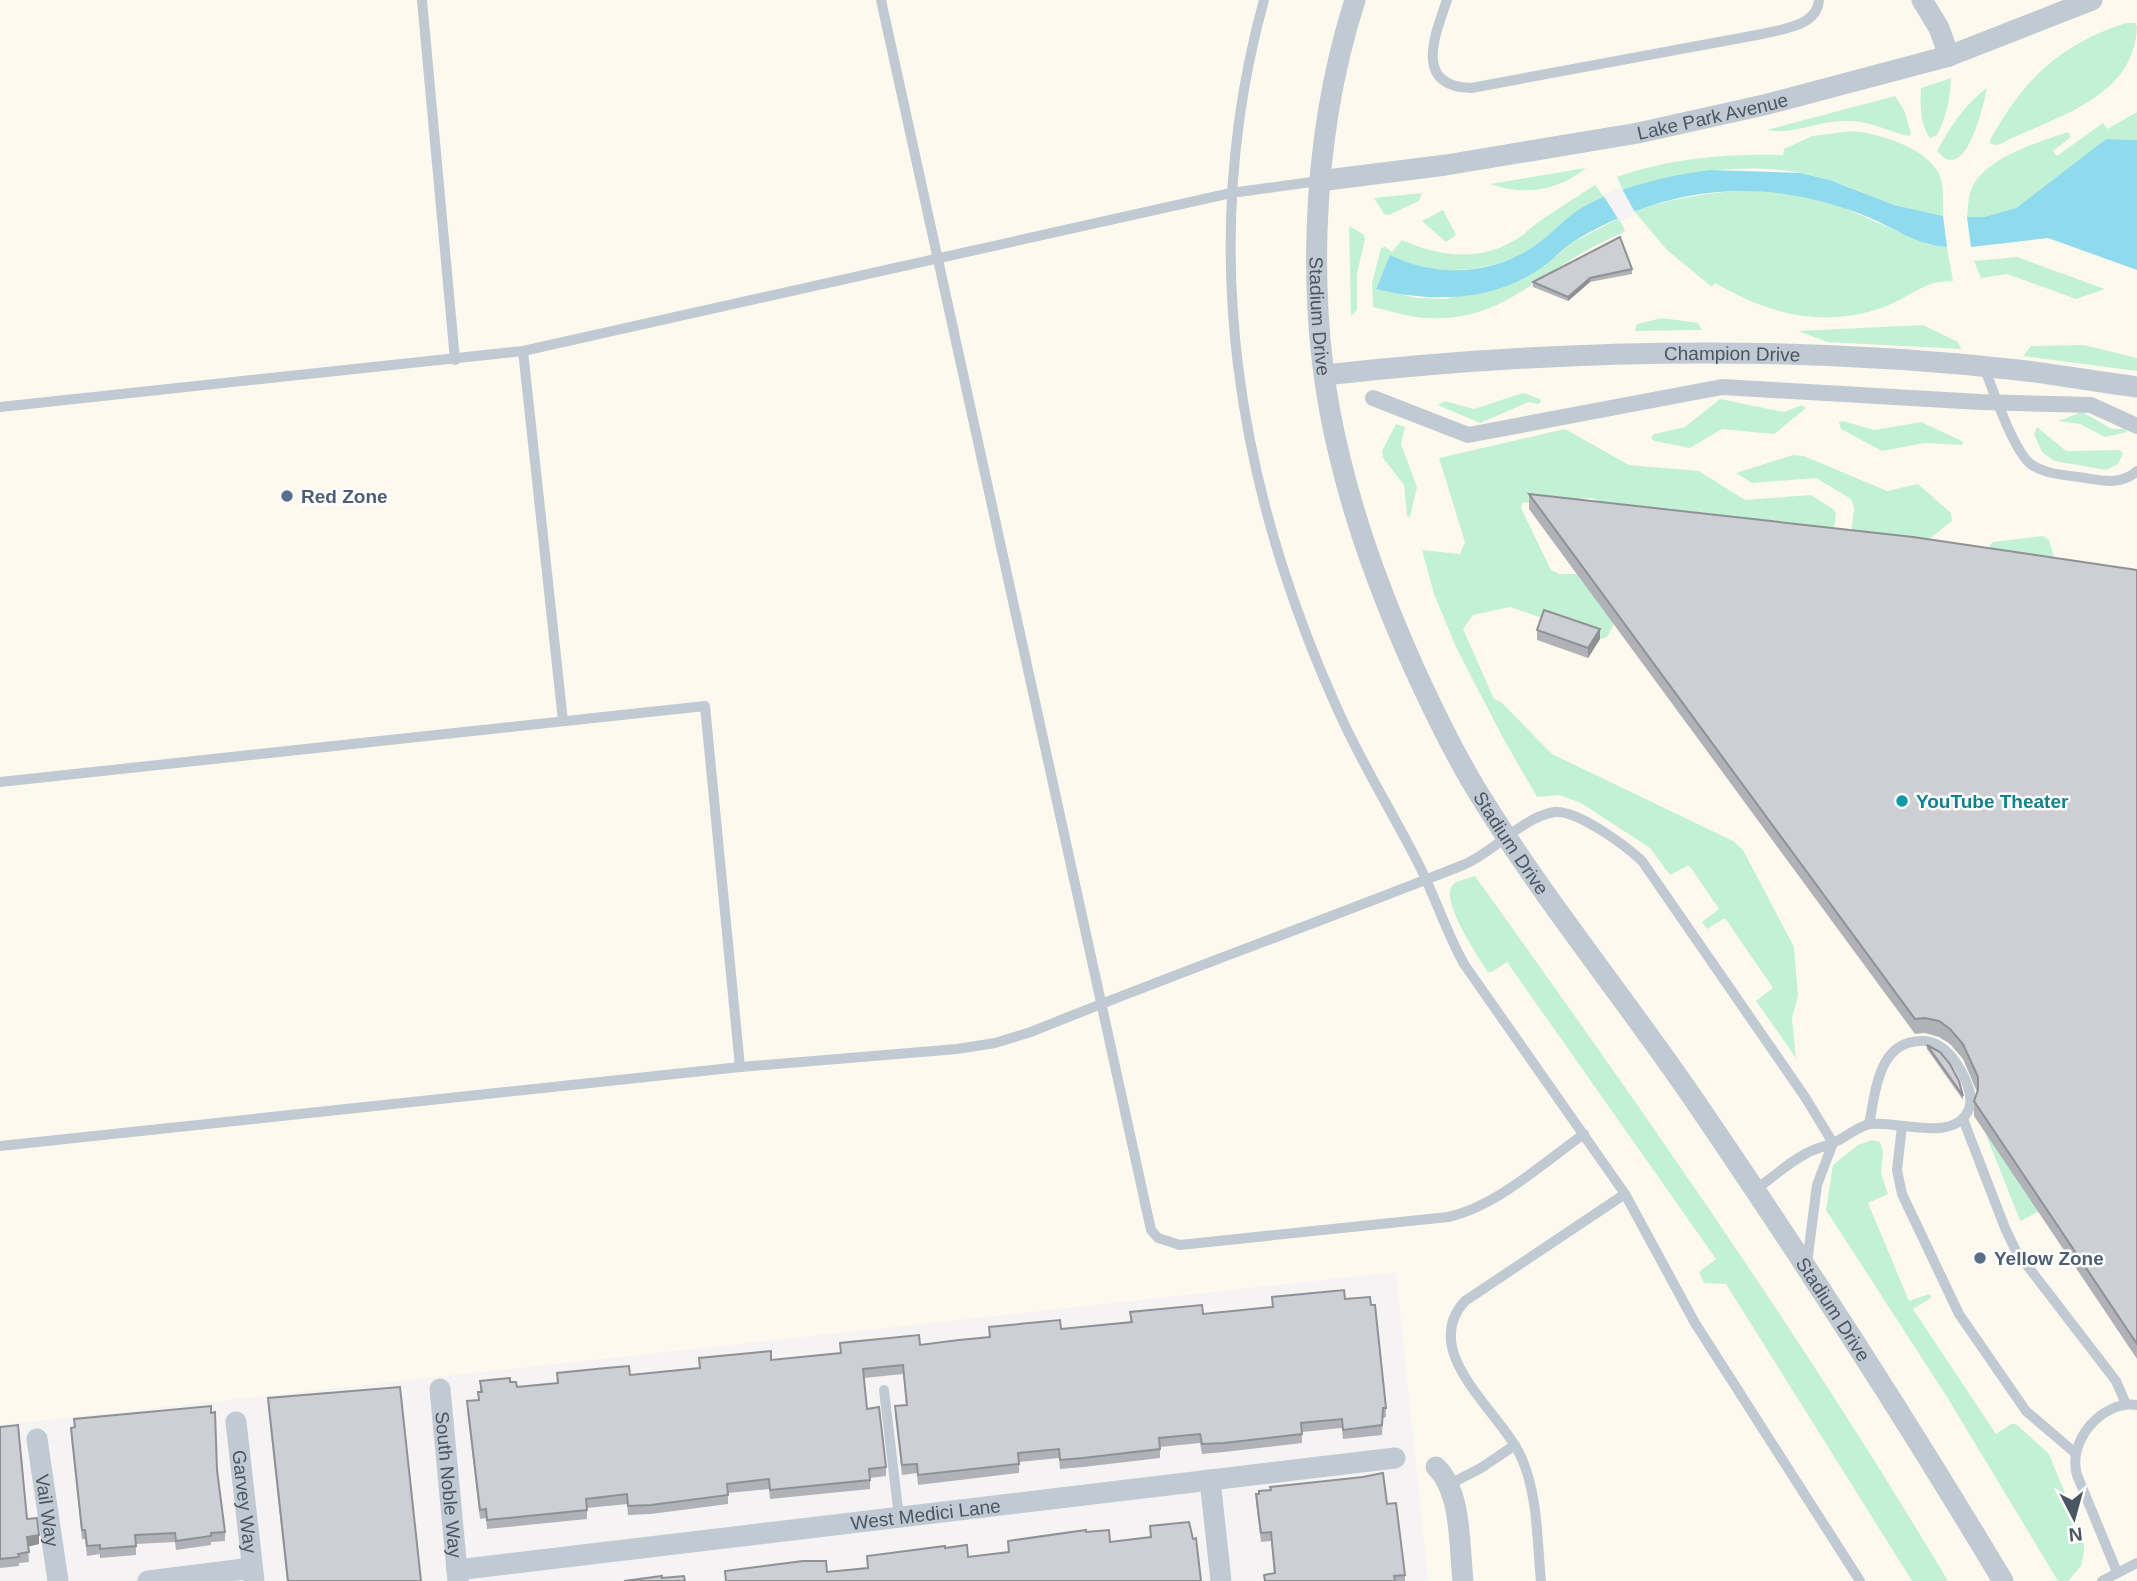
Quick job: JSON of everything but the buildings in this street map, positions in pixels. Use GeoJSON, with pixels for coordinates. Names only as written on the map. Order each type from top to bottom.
{"type":"FeatureCollection","features":[{"type":"Feature","properties":{"kind":"street","name":"Stadium Drive"},"geometry":{"type":"LineString","coordinates":[[1355,0],[1338,69],[1320,181],[1317,225],[1319,312],[1332,420],[1351,500],[1401,639],[1443,729],[1482,800],[1756,1190],[1916,1436],[2003,1581]]}},
{"type":"Feature","properties":{"kind":"street"},"geometry":{"type":"LineString","coordinates":[[1922,0],[1939,28],[1949,56]]}},
{"type":"Feature","properties":{"kind":"street","name":"Lake Park Avenue"},"geometry":{"type":"LineString","coordinates":[[1320,181],[1459,163],[1638,133],[1827,90],[1949,56],[2092,0]]}},
{"type":"Feature","properties":{"kind":"street","name":"Champion Drive"},"geometry":{"type":"LineString","coordinates":[[1325,375],[1501,360],[1658,354],[1824,357],[1984,367],[2137,387]]}},
{"type":"Feature","properties":{"kind":"street"},"geometry":{"type":"LineString","coordinates":[[1373,398],[1468,435],[1722,387],[2091,405],[2137,426]]}},
{"type":"Feature","properties":{"kind":"street","name":"South Noble Way"},"geometry":{"type":"LineString","coordinates":[[440,1389],[457,1575]]}},
{"type":"Feature","properties":{"kind":"street","name":"Garvey Way"},"geometry":{"type":"LineString","coordinates":[[236,1422],[253,1574]]}},
{"type":"Feature","properties":{"kind":"street","name":"Vail Way"},"geometry":{"type":"LineString","coordinates":[[37,1439],[58,1581]]}},
{"type":"Feature","properties":{"kind":"street","name":"West Medici Lane"},"geometry":{"type":"LineString","coordinates":[[457,1575],[898,1517],[1395,1458]]}},
{"type":"Feature","properties":{"kind":"street"},"geometry":{"type":"LineString","coordinates":[[1436,1467],[1450,1484],[1454,1499],[1463,1581]]}},
{"type":"Feature","properties":{"kind":"street"},"geometry":{"type":"LineString","coordinates":[[1210,1480],[1221,1581]]}},
{"type":"Feature","properties":{"kind":"street"},"geometry":{"type":"LineString","coordinates":[[148,1581],[253,1574]]}},
{"type":"Feature","properties":{"kind":"lane"},"geometry":{"type":"LineString","coordinates":[[422,0],[456,360]]}},
{"type":"Feature","properties":{"kind":"lane"},"geometry":{"type":"LineString","coordinates":[[881,0],[1151,1230],[1158,1238],[1180,1245],[1462,1214],[1487,1202],[1584,1134]]}},
{"type":"Feature","properties":{"kind":"lane"},"geometry":{"type":"LineString","coordinates":[[1264,0],[1245,83],[1231,193],[1231,265],[1238,375],[1250,446],[1267,517],[1290,589],[1327,686],[1363,763],[1426,878],[1443,923],[1464,964],[1625,1194],[1695,1323],[1860,1581]]}},
{"type":"Feature","properties":{"kind":"lane"},"geometry":{"type":"LineString","coordinates":[[1447,0],[1434,38],[1434,68],[1446,83],[1471,88],[1762,34],[1803,23],[1814,16],[1819,0]]}},
{"type":"Feature","properties":{"kind":"lane"},"geometry":{"type":"LineString","coordinates":[[0,407],[523,351],[1231,193],[1320,181]]}},
{"type":"Feature","properties":{"kind":"lane"},"geometry":{"type":"LineString","coordinates":[[523,351],[563,722]]}},
{"type":"Feature","properties":{"kind":"lane"},"geometry":{"type":"LineString","coordinates":[[1984,367],[2019,450],[2030,464],[2050,472],[2111,482],[2123,480],[2137,471]]}},
{"type":"Feature","properties":{"kind":"lane"},"geometry":{"type":"LineString","coordinates":[[0,782],[705,706],[740,1067]]}},
{"type":"Feature","properties":{"kind":"lane"},"geometry":{"type":"LineString","coordinates":[[0,1146],[740,1067],[982,1045],[1031,1031],[1468,863],[1545,816],[1561,813],[1582,819],[1642,861],[1790,1074],[1833,1143]]}},
{"type":"Feature","properties":{"kind":"lane"},"geometry":{"type":"LineString","coordinates":[[1756,1190],[1809,1152],[1869,1124],[1938,1128],[1956,1123],[1963,1119],[1970,1104],[1968,1084],[1948,1053],[1935,1042],[1916,1041],[1902,1044],[1891,1052],[1882,1067],[1869,1124]]}},
{"type":"Feature","properties":{"kind":"lane"},"geometry":{"type":"LineString","coordinates":[[1963,1119],[2010,1239],[2131,1404],[2115,1406],[2104,1412],[2080,1438],[2074,1452],[2073,1464],[2118,1572]]}},
{"type":"Feature","properties":{"kind":"lane"},"geometry":{"type":"LineString","coordinates":[[1902,1126],[1897,1170],[1902,1194],[1959,1314],[2026,1411],[2074,1452]]}},
{"type":"Feature","properties":{"kind":"lane"},"geometry":{"type":"LineString","coordinates":[[1806,1266],[1817,1185],[1833,1143]]}},
{"type":"Feature","properties":{"kind":"lane"},"geometry":{"type":"LineString","coordinates":[[1541,1581],[1532,1496],[1523,1460],[1502,1424],[1470,1387],[1451,1338],[1453,1316],[1465,1301],[1625,1194]]}},
{"type":"Feature","properties":{"kind":"lane"},"geometry":{"type":"LineString","coordinates":[[884,1390],[898,1517]]}},
{"type":"Feature","properties":{"kind":"lane"},"geometry":{"type":"LineString","coordinates":[[1450,1484],[1481,1468],[1515,1445]]}},
{"type":"Feature","properties":{"kind":"lane"},"geometry":{"type":"LineString","coordinates":[[2102,1581],[2137,1563]]}},
{"type":"Feature","properties":{"kind":"shaded area"},"geometry":{"type":"Polygon","coordinates":[[[0,0],[2137,0],[2137,1581],[1428,1581],[1396,1272],[0,1425],[0,0]]]}},
{"type":"Feature","properties":{"kind":"green space"},"geometry":{"type":"Polygon","coordinates":[[[2126,23],[2135,23],[2137,26],[2133,51],[2122,72],[2106,89],[2065,115],[1998,145],[1990,144],[2016,99],[2046,67],[2081,42],[2126,23]]]}},
{"type":"Feature","properties":{"kind":"green space"},"geometry":{"type":"Polygon","coordinates":[[[1951,78],[1943,121],[1937,135],[1930,138],[1922,121],[1921,88],[1951,78]]]}},
{"type":"Feature","properties":{"kind":"green space"},"geometry":{"type":"Polygon","coordinates":[[[1987,88],[1975,130],[1965,151],[1958,158],[1945,158],[1937,151],[1947,133],[1964,109],[1987,88]]]}},
{"type":"Feature","properties":{"kind":"green space"},"geometry":{"type":"Polygon","coordinates":[[[1895,96],[1904,110],[1911,133],[1909,136],[1854,121],[1786,131],[1767,130],[1895,96]]]}},
{"type":"Feature","properties":{"kind":"green space"},"geometry":{"type":"Polygon","coordinates":[[[2137,112],[2137,140],[2106,139],[2016,208],[1984,217],[1967,217],[1971,190],[1977,179],[1999,160],[2068,132],[2071,137],[2053,151],[2057,156],[2103,123],[2107,129],[2137,112]]]}},
{"type":"Feature","properties":{"kind":"green space"},"geometry":{"type":"Polygon","coordinates":[[[1853,131],[1900,143],[1923,155],[1938,172],[1942,182],[1943,216],[1895,205],[1830,180],[1778,170],[1752,168],[1700,172],[1623,190],[1617,177],[1658,165],[1698,158],[1783,155],[1784,149],[1812,136],[1853,131]]]}},
{"type":"Feature","properties":{"kind":"green space"},"geometry":{"type":"Polygon","coordinates":[[[1586,168],[1564,182],[1540,189],[1515,190],[1490,184],[1586,168]]]}},
{"type":"Feature","properties":{"kind":"green space"},"geometry":{"type":"Polygon","coordinates":[[[1595,185],[1605,198],[1584,207],[1543,240],[1507,260],[1488,266],[1449,270],[1429,268],[1390,256],[1376,288],[1417,298],[1447,299],[1555,257],[1572,243],[1619,218],[1625,231],[1578,255],[1521,292],[1487,309],[1448,318],[1419,317],[1373,307],[1372,283],[1381,248],[1385,247],[1392,252],[1402,240],[1444,253],[1472,254],[1500,248],[1595,185]]]}},
{"type":"Feature","properties":{"kind":"green space"},"geometry":{"type":"Polygon","coordinates":[[[1753,190],[1809,197],[1837,205],[1929,245],[1947,247],[1953,281],[1934,283],[1890,305],[1861,314],[1839,317],[1797,315],[1755,303],[1715,283],[1712,287],[1667,250],[1634,211],[1692,196],[1753,190]]]}},
{"type":"Feature","properties":{"kind":"green space"},"geometry":{"type":"Polygon","coordinates":[[[1422,193],[1419,201],[1389,215],[1384,214],[1374,198],[1422,193]]]}},
{"type":"Feature","properties":{"kind":"green space"},"geometry":{"type":"Polygon","coordinates":[[[1443,210],[1456,235],[1446,242],[1422,221],[1443,210]]]}},
{"type":"Feature","properties":{"kind":"green space"},"geometry":{"type":"Polygon","coordinates":[[[1349,226],[1363,234],[1365,239],[1357,274],[1357,310],[1351,316],[1349,226]]]}},
{"type":"Feature","properties":{"kind":"green space"},"geometry":{"type":"Polygon","coordinates":[[[2017,257],[2105,289],[2076,299],[2007,274],[1981,278],[1974,261],[2017,257]]]}},
{"type":"Feature","properties":{"kind":"green space"},"geometry":{"type":"Polygon","coordinates":[[[1662,318],[1698,323],[1702,330],[1635,331],[1637,324],[1662,318]]]}},
{"type":"Feature","properties":{"kind":"green space"},"geometry":{"type":"Polygon","coordinates":[[[1923,325],[1958,342],[1961,349],[1827,342],[1798,331],[1923,325]]]}},
{"type":"Feature","properties":{"kind":"green space"},"geometry":{"type":"Polygon","coordinates":[[[2084,345],[2137,358],[2137,371],[2023,356],[2031,346],[2084,345]]]}},
{"type":"Feature","properties":{"kind":"green space"},"geometry":{"type":"Polygon","coordinates":[[[1523,393],[1540,399],[1541,402],[1529,402],[1480,423],[1438,405],[1445,401],[1474,409],[1523,393]]]}},
{"type":"Feature","properties":{"kind":"green space"},"geometry":{"type":"Polygon","coordinates":[[[1720,399],[1784,412],[1802,405],[1806,408],[1774,434],[1722,429],[1690,448],[1654,441],[1651,438],[1654,434],[1685,427],[1720,399]]]}},
{"type":"Feature","properties":{"kind":"green space"},"geometry":{"type":"Polygon","coordinates":[[[2082,412],[2112,429],[2125,429],[2127,432],[2105,437],[2080,424],[2058,421],[2082,412]]]}},
{"type":"Feature","properties":{"kind":"green space"},"geometry":{"type":"Polygon","coordinates":[[[1839,422],[1874,430],[1921,422],[1962,441],[1963,445],[1924,443],[1882,451],[1841,429],[1839,422]]]}},
{"type":"Feature","properties":{"kind":"green space"},"geometry":{"type":"Polygon","coordinates":[[[1396,424],[1405,427],[1401,444],[1417,487],[1410,517],[1407,516],[1404,485],[1383,458],[1382,451],[1396,424]]]}},
{"type":"Feature","properties":{"kind":"green space"},"geometry":{"type":"Polygon","coordinates":[[[2037,427],[2066,451],[2120,450],[2123,454],[2118,464],[2106,470],[2054,461],[2042,452],[2034,434],[2037,427]]]}},
{"type":"Feature","properties":{"kind":"green space"},"geometry":{"type":"Polygon","coordinates":[[[1565,429],[1629,465],[1699,471],[1745,500],[1811,495],[1836,513],[1832,543],[1610,518],[1600,501],[1591,498],[1522,503],[1521,508],[1551,570],[1559,574],[1577,574],[1614,624],[1607,637],[1602,639],[1510,607],[1473,615],[1463,629],[1494,699],[1501,702],[1552,754],[1733,841],[1743,850],[1794,947],[1798,996],[1792,1018],[1796,1058],[1756,1001],[1773,988],[1725,918],[1707,929],[1702,922],[1719,909],[1689,865],[1670,875],[1650,848],[1581,803],[1559,795],[1537,797],[1456,647],[1434,594],[1422,550],[1460,554],[1465,542],[1439,458],[1565,429]]]}},
{"type":"Feature","properties":{"kind":"green space"},"geometry":{"type":"Polygon","coordinates":[[[1793,455],[1804,456],[1887,491],[1918,484],[1951,513],[1952,521],[1913,552],[1850,546],[1854,508],[1851,499],[1816,478],[1752,483],[1736,473],[1793,455]]]}},
{"type":"Feature","properties":{"kind":"green space"},"geometry":{"type":"Polygon","coordinates":[[[2043,536],[2049,540],[2059,574],[1987,563],[1993,542],[2043,536]]]}},
{"type":"Feature","properties":{"kind":"green space"},"geometry":{"type":"Polygon","coordinates":[[[1475,876],[1719,1224],[1836,1401],[1948,1581],[1912,1581],[1726,1284],[1704,1283],[1699,1272],[1716,1259],[1507,962],[1488,972],[1457,918],[1450,896],[1455,883],[1475,876]]]}},
{"type":"Feature","properties":{"kind":"green space"},"geometry":{"type":"Polygon","coordinates":[[[1985,1132],[2039,1211],[2021,1221],[2019,1218],[1985,1132]]]}},
{"type":"Feature","properties":{"kind":"green space"},"geometry":{"type":"Polygon","coordinates":[[[1872,1140],[1880,1142],[1883,1152],[1881,1173],[1888,1194],[1868,1203],[1909,1301],[1929,1294],[1931,1296],[1913,1309],[1996,1434],[2011,1424],[2016,1424],[2049,1454],[2084,1540],[2081,1566],[2068,1581],[2058,1581],[1947,1397],[1826,1210],[1833,1165],[1858,1145],[1872,1140]]]}},
{"type":"Feature","properties":{"kind":"water"},"geometry":{"type":"Polygon","coordinates":[[[2106,139],[2137,140],[2137,270],[2048,238],[1971,247],[1967,217],[1984,217],[2016,208],[2106,139]]]}},
{"type":"Feature","properties":{"kind":"water"},"geometry":{"type":"Polygon","coordinates":[[[1710,170],[1801,173],[1830,180],[1894,205],[1943,216],[1947,247],[1925,243],[1863,215],[1817,200],[1770,192],[1723,192],[1675,199],[1622,216],[1573,242],[1535,272],[1497,289],[1457,297],[1437,297],[1376,289],[1390,255],[1428,268],[1467,270],[1487,267],[1524,252],[1577,211],[1613,193],[1677,175],[1710,170]]]}},
{"type":"Feature","properties":{"kind":"pier"},"geometry":{"type":"Polygon","coordinates":[[[1621,187],[1636,214],[1620,222],[1603,195],[1621,187]]]}},
{"type":"Feature","properties":{"kind":"place","name":"Red Zone"},"geometry":{"type":"Point","coordinates":[287,496]}},
{"type":"Feature","properties":{"kind":"place","name":"YouTube Theater"},"geometry":{"type":"Point","coordinates":[1902,801]}},
{"type":"Feature","properties":{"kind":"place","name":"Yellow Zone"},"geometry":{"type":"Point","coordinates":[1980,1258]}}]}
